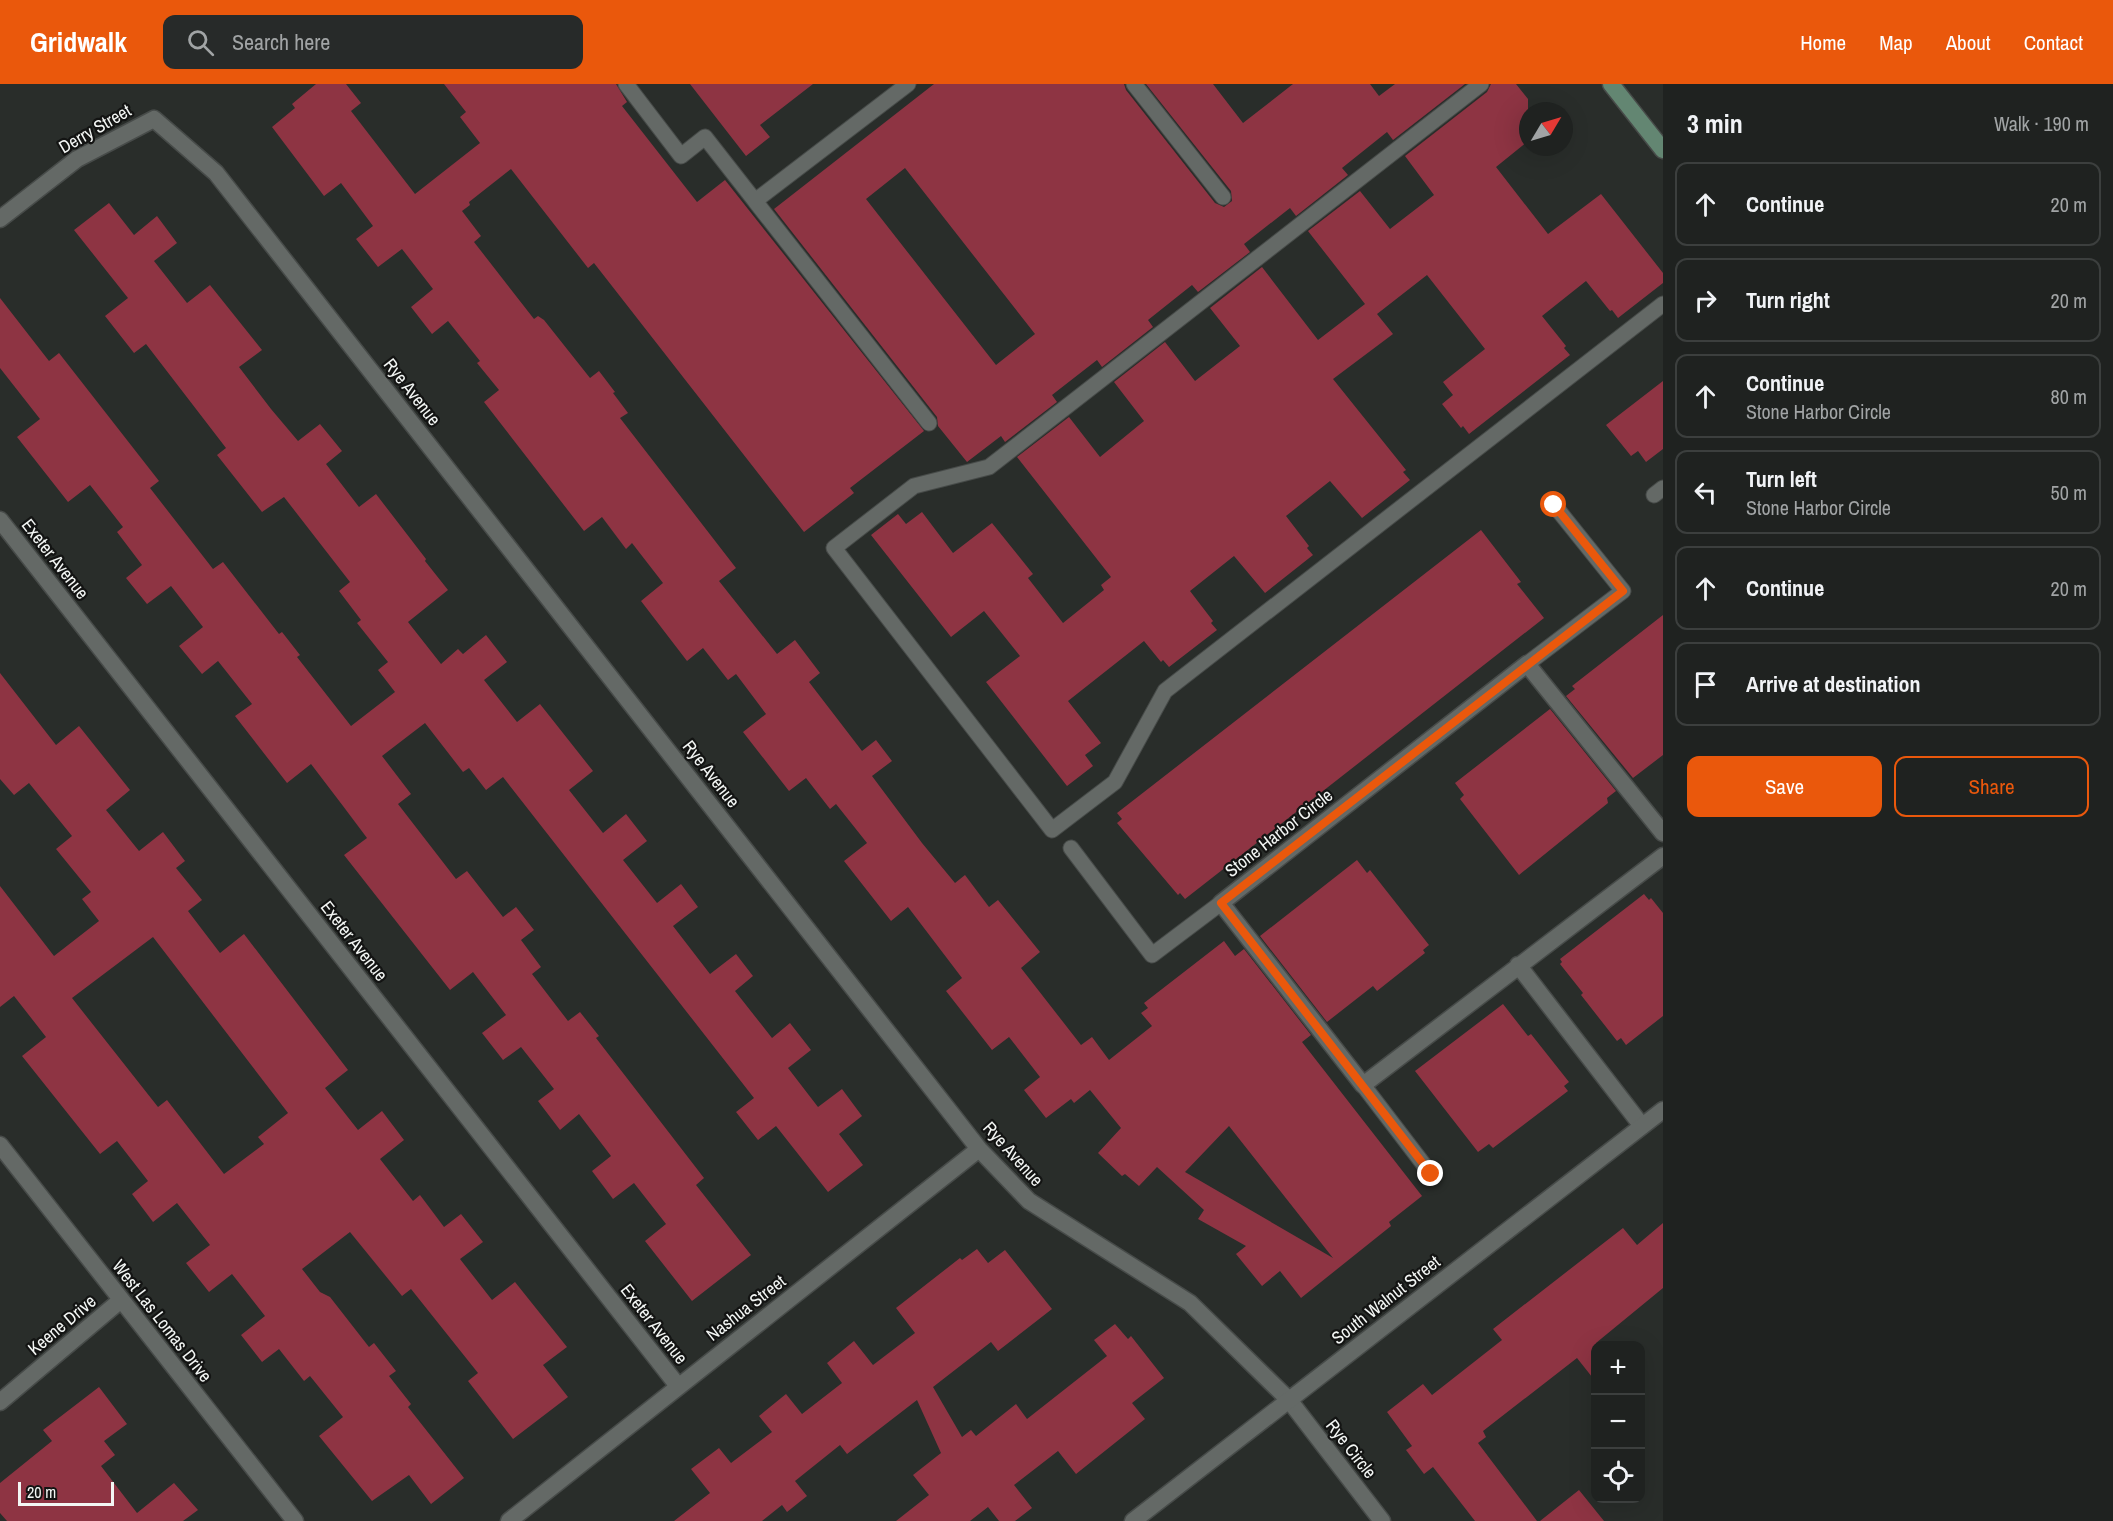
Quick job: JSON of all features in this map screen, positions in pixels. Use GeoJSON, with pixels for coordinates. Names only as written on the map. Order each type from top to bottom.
{"type":"FeatureCollection","features":[{"type":"Feature","properties":{"kind":"main road"},"geometry":{"type":"LineString","coordinates":[[1611,84],[1663,150]]}},
{"type":"Feature","properties":{"kind":"street","name":"Derry Street"},"geometry":{"type":"LineString","coordinates":[[0,219],[77,159],[154,119]]}},
{"type":"Feature","properties":{"kind":"street","name":"Rye Avenue"},"geometry":{"type":"LineString","coordinates":[[154,119],[216,173],[979,1149],[1029,1202],[1190,1303],[1289,1400]]}},
{"type":"Feature","properties":{"kind":"street","name":"Exeter Avenue"},"geometry":{"type":"LineString","coordinates":[[0,520],[678,1386]]}},
{"type":"Feature","properties":{"kind":"street"},"geometry":{"type":"LineString","coordinates":[[1527,664],[1663,833]]}},
{"type":"Feature","properties":{"kind":"street","name":"Stone Harbor Circle"},"geometry":{"type":"LineString","coordinates":[[1363,1085],[1221,903],[1527,664]]}},
{"type":"Feature","properties":{"kind":"street"},"geometry":{"type":"LineString","coordinates":[[1363,1085],[1663,856]]}},
{"type":"Feature","properties":{"kind":"street"},"geometry":{"type":"LineString","coordinates":[[1518,965],[1642,1126]]}},
{"type":"Feature","properties":{"kind":"street","name":"South Walnut Street"},"geometry":{"type":"LineString","coordinates":[[1133,1521],[1663,1110]]}},
{"type":"Feature","properties":{"kind":"street","name":"West Las Lomas Drive"},"geometry":{"type":"LineString","coordinates":[[0,1145],[295,1521]]}},
{"type":"Feature","properties":{"kind":"street","name":"Nashua Street"},"geometry":{"type":"LineString","coordinates":[[509,1521],[979,1149]]}},
{"type":"Feature","properties":{"kind":"street","name":"Keene Drive"},"geometry":{"type":"LineString","coordinates":[[0,1402],[122,1300]]}},
{"type":"Feature","properties":{"kind":"street","name":"Rye Circle"},"geometry":{"type":"LineString","coordinates":[[1289,1400],[1382,1521]]}},
{"type":"Feature","properties":{"kind":"lane"},"geometry":{"type":"LineString","coordinates":[[626,84],[681,156],[705,137],[929,423]]}},
{"type":"Feature","properties":{"kind":"lane"},"geometry":{"type":"LineString","coordinates":[[755,201],[908,84]]}},
{"type":"Feature","properties":{"kind":"lane"},"geometry":{"type":"LineString","coordinates":[[1134,84],[1223,197]]}},
{"type":"Feature","properties":{"kind":"lane"},"geometry":{"type":"LineString","coordinates":[[1481,84],[989,467],[914,486],[834,548],[1052,830],[1115,782],[1165,691],[1663,303]]}},
{"type":"Feature","properties":{"kind":"lane"},"geometry":{"type":"LineString","coordinates":[[1527,664],[1623,591],[1554,505]]}},
{"type":"Feature","properties":{"kind":"lane"},"geometry":{"type":"LineString","coordinates":[[1071,848],[1152,955],[1221,903]]}},
{"type":"Feature","properties":{"kind":"lane"},"geometry":{"type":"LineString","coordinates":[[1363,1085],[1431,1174]]}},
{"type":"Feature","properties":{"kind":"building"},"geometry":{"type":"Polygon","coordinates":[[[316,84],[346,84],[361,103],[351,111],[415,194],[480,143],[460,117],[466,112],[444,84],[616,84],[627,102],[622,106],[697,202],[725,180],[924,431],[850,488],[854,493],[804,532],[594,263],[588,268],[511,169],[469,202],[470,205],[462,211],[481,236],[474,242],[534,319],[538,316],[544,320],[590,378],[599,371],[615,392],[613,393],[628,413],[620,418],[736,568],[719,581],[777,654],[795,640],[820,673],[809,682],[862,751],[876,740],[892,761],[872,776],[922,843],[955,883],[965,875],[989,907],[998,900],[1040,952],[1021,968],[1081,1045],[1092,1037],[1109,1060],[1152,1026],[1141,1013],[1148,1008],[1144,1003],[1224,941],[1235,956],[1244,949],[1311,1035],[1302,1042],[1422,1196],[1389,1222],[1391,1226],[1301,1298],[1280,1271],[1262,1286],[1236,1254],[1246,1246],[1198,1219],[1204,1210],[1157,1167],[1139,1186],[1125,1174],[1122,1176],[1098,1153],[1121,1128],[1090,1090],[1074,1103],[1071,1099],[1046,1118],[1024,1090],[1040,1077],[1009,1037],[992,1050],[946,991],[962,978],[908,907],[891,921],[844,861],[867,843],[836,804],[830,809],[806,778],[789,791],[743,732],[766,714],[736,674],[728,680],[703,648],[687,661],[641,601],[663,583],[632,543],[626,549],[602,517],[584,531],[484,402],[499,390],[477,363],[480,361],[448,321],[432,334],[411,307],[433,289],[402,249],[378,267],[356,239],[373,226],[341,183],[324,196],[272,127],[295,108],[292,104],[316,84]],[[1229,1126],[1185,1172],[1333,1258],[1229,1126]]]}},
{"type":"Feature","properties":{"kind":"building"},"geometry":{"type":"Polygon","coordinates":[[[690,84],[813,84],[760,125],[770,137],[746,156],[690,84]]]}},
{"type":"Feature","properties":{"kind":"building"},"geometry":{"type":"Polygon","coordinates":[[[934,84],[1124,84],[1126,90],[1215,203],[1224,207],[1232,201],[1231,191],[1146,84],[1213,84],[1243,123],[1293,84],[1370,84],[1379,96],[1395,84],[1465,84],[1393,140],[1387,132],[1342,168],[1348,175],[1296,216],[1290,208],[1244,244],[1250,252],[1198,292],[1192,285],[1148,320],[1153,327],[1102,367],[1097,360],[1052,395],[1057,402],[1005,442],[1001,436],[967,462],[938,426],[937,417],[774,209],[934,84]],[[905,168],[866,199],[996,365],[1035,334],[905,168]]]}},
{"type":"Feature","properties":{"kind":"building"},"geometry":{"type":"Polygon","coordinates":[[[1491,84],[1516,84],[1528,99],[1528,102],[1519,102],[1519,148],[1496,167],[1548,234],[1601,194],[1663,273],[1663,283],[1618,318],[1586,281],[1542,316],[1566,346],[1564,348],[1570,355],[1469,434],[1463,426],[1461,428],[1442,404],[1453,395],[1443,382],[1485,349],[1427,275],[1377,314],[1393,334],[1333,379],[1406,470],[1403,472],[1410,480],[1362,518],[1330,481],[1286,516],[1309,546],[1307,548],[1313,555],[1265,593],[1234,556],[1190,591],[1213,621],[1211,623],[1217,630],[1169,667],[1163,660],[1161,662],[1144,641],[1068,701],[1101,743],[1085,755],[1093,766],[1067,786],[986,682],[1020,656],[984,611],[951,637],[871,535],[898,514],[906,524],[922,512],[953,553],[992,523],[1033,574],[1028,578],[1063,623],[1104,590],[1101,585],[1111,577],[1017,457],[1069,417],[1100,457],[1144,421],[1114,382],[1165,342],[1195,381],[1240,346],[1210,308],[1262,267],[1318,340],[1365,304],[1308,231],[1360,191],[1390,229],[1434,195],[1405,156],[1487,92],[1491,84]]]}},
{"type":"Feature","properties":{"kind":"building"},"geometry":{"type":"Polygon","coordinates":[[[109,203],[134,235],[157,216],[177,243],[154,261],[187,303],[210,285],[262,350],[239,367],[271,409],[298,441],[320,424],[342,451],[326,464],[359,507],[376,494],[426,559],[425,561],[448,590],[408,622],[441,664],[458,649],[463,654],[486,635],[507,662],[484,680],[517,722],[540,704],[593,771],[569,790],[603,833],[626,814],[647,841],[623,860],[657,903],[681,884],[698,907],[673,926],[710,974],[736,954],[753,976],[735,991],[772,1038],[790,1023],[811,1050],[788,1068],[818,1107],[842,1089],[862,1116],[839,1134],[863,1165],[828,1192],[776,1126],[758,1140],[736,1112],[754,1098],[503,777],[486,790],[469,768],[463,772],[425,723],[382,756],[411,794],[398,804],[456,879],[467,871],[503,917],[516,907],[534,930],[521,940],[541,967],[532,974],[568,1021],[580,1012],[599,1036],[596,1038],[704,1178],[696,1185],[751,1255],[692,1301],[645,1241],[666,1224],[634,1183],[613,1199],[592,1171],[611,1156],[579,1114],[560,1130],[538,1101],[554,1089],[521,1047],[503,1060],[482,1033],[506,1015],[473,972],[450,990],[344,855],[367,838],[311,764],[287,783],[235,716],[252,704],[218,661],[202,674],[179,646],[203,627],[171,586],[147,604],[126,578],[142,565],[117,532],[123,527],[90,485],[68,502],[17,437],[40,419],[0,368],[0,298],[49,361],[59,353],[159,481],[150,488],[213,569],[223,562],[279,634],[282,632],[300,655],[297,657],[351,726],[395,692],[378,670],[388,662],[357,623],[361,620],[339,591],[350,582],[284,497],[262,512],[217,455],[226,448],[146,344],[134,353],[105,316],[128,298],[74,230],[109,203]]]}},
{"type":"Feature","properties":{"kind":"building"},"geometry":{"type":"Polygon","coordinates":[[[1663,381],[1663,449],[1646,462],[1638,451],[1631,456],[1606,425],[1663,381]]]}},
{"type":"Feature","properties":{"kind":"building"},"geometry":{"type":"Polygon","coordinates":[[[1481,530],[1521,582],[1517,584],[1544,618],[1185,899],[1180,893],[1178,895],[1117,823],[1122,819],[1117,813],[1481,530]]]}},
{"type":"Feature","properties":{"kind":"building"},"geometry":{"type":"Polygon","coordinates":[[[1663,615],[1663,755],[1633,778],[1566,696],[1575,689],[1572,686],[1663,615]]]}},
{"type":"Feature","properties":{"kind":"building"},"geometry":{"type":"Polygon","coordinates":[[[0,673],[56,745],[79,726],[130,790],[106,810],[139,851],[163,832],[185,861],[176,868],[202,900],[188,911],[220,953],[244,934],[348,1070],[325,1088],[358,1130],[382,1111],[404,1140],[380,1159],[413,1201],[420,1195],[444,1227],[461,1214],[483,1242],[460,1259],[492,1300],[515,1282],[567,1347],[543,1365],[568,1397],[513,1439],[468,1381],[478,1373],[411,1289],[402,1296],[350,1232],[302,1269],[320,1292],[330,1297],[369,1347],[374,1343],[396,1371],[389,1376],[411,1404],[408,1407],[464,1478],[431,1504],[409,1475],[372,1501],[319,1436],[343,1417],[310,1376],[304,1381],[279,1349],[262,1362],[241,1335],[265,1316],[232,1274],[209,1292],[186,1263],[210,1245],[177,1203],[153,1222],[132,1194],[148,1181],[117,1141],[100,1154],[22,1056],[46,1037],[14,996],[0,1007],[0,886],[54,956],[99,921],[82,899],[91,892],[56,849],[72,836],[29,783],[14,795],[0,779],[0,673]],[[153,937],[72,998],[158,1107],[167,1100],[224,1174],[264,1144],[258,1137],[288,1113],[153,937]]]}},
{"type":"Feature","properties":{"kind":"building"},"geometry":{"type":"Polygon","coordinates":[[[1550,709],[1616,791],[1607,798],[1608,803],[1519,875],[1460,799],[1464,795],[1455,783],[1550,709]]]}},
{"type":"Feature","properties":{"kind":"building"},"geometry":{"type":"Polygon","coordinates":[[[1357,860],[1367,873],[1370,870],[1429,945],[1423,950],[1425,953],[1377,991],[1373,986],[1327,1022],[1260,936],[1357,860]]]}},
{"type":"Feature","properties":{"kind":"building"},"geometry":{"type":"Polygon","coordinates":[[[1644,894],[1649,900],[1651,898],[1663,913],[1663,1016],[1626,1045],[1621,1038],[1617,1041],[1581,995],[1583,993],[1560,964],[1562,962],[1560,959],[1644,894]]]}},
{"type":"Feature","properties":{"kind":"building"},"geometry":{"type":"Polygon","coordinates":[[[1503,1004],[1528,1036],[1531,1034],[1569,1082],[1564,1086],[1568,1091],[1493,1148],[1489,1144],[1478,1152],[1415,1071],[1503,1004]]]}},
{"type":"Feature","properties":{"kind":"building"},"geometry":{"type":"Polygon","coordinates":[[[1663,1223],[1663,1288],[1598,1341],[1591,1341],[1591,1376],[1577,1358],[1483,1431],[1486,1437],[1478,1443],[1537,1521],[1475,1521],[1433,1467],[1424,1474],[1406,1450],[1412,1446],[1387,1412],[1423,1384],[1432,1395],[1502,1340],[1493,1329],[1623,1228],[1637,1245],[1663,1223]]]}},
{"type":"Feature","properties":{"kind":"building"},"geometry":{"type":"Polygon","coordinates":[[[977,1249],[988,1263],[1005,1250],[1052,1309],[998,1351],[991,1342],[933,1387],[962,1437],[971,1430],[976,1436],[1016,1404],[1027,1419],[1107,1356],[1094,1340],[1115,1324],[1128,1339],[1131,1336],[1164,1378],[1132,1403],[1145,1419],[1076,1474],[1058,1451],[1014,1485],[1032,1508],[1015,1521],[999,1521],[988,1507],[970,1521],[896,1521],[929,1495],[913,1475],[941,1453],[917,1400],[847,1454],[840,1445],[795,1481],[807,1496],[787,1512],[782,1505],[762,1521],[674,1521],[710,1493],[691,1469],[719,1448],[731,1463],[772,1432],[759,1416],[786,1394],[802,1414],[842,1383],[827,1363],[854,1341],[873,1365],[915,1333],[896,1308],[960,1258],[962,1260],[977,1249]]]}},
{"type":"Feature","properties":{"kind":"building"},"geometry":{"type":"Polygon","coordinates":[[[99,1387],[127,1424],[104,1441],[115,1455],[101,1466],[137,1513],[174,1483],[198,1510],[183,1521],[7,1521],[0,1513],[0,1483],[52,1441],[43,1430],[99,1387]]]}},
{"type":"Feature","properties":{"kind":"building"},"geometry":{"type":"Polygon","coordinates":[[[1579,1490],[1604,1521],[1540,1521],[1579,1490]]]}},
{"type":"Feature","properties":{"kind":"route"},"geometry":{"type":"LineString","coordinates":[[1431,1174],[1221,903],[1623,591],[1554,505]]}}]}
